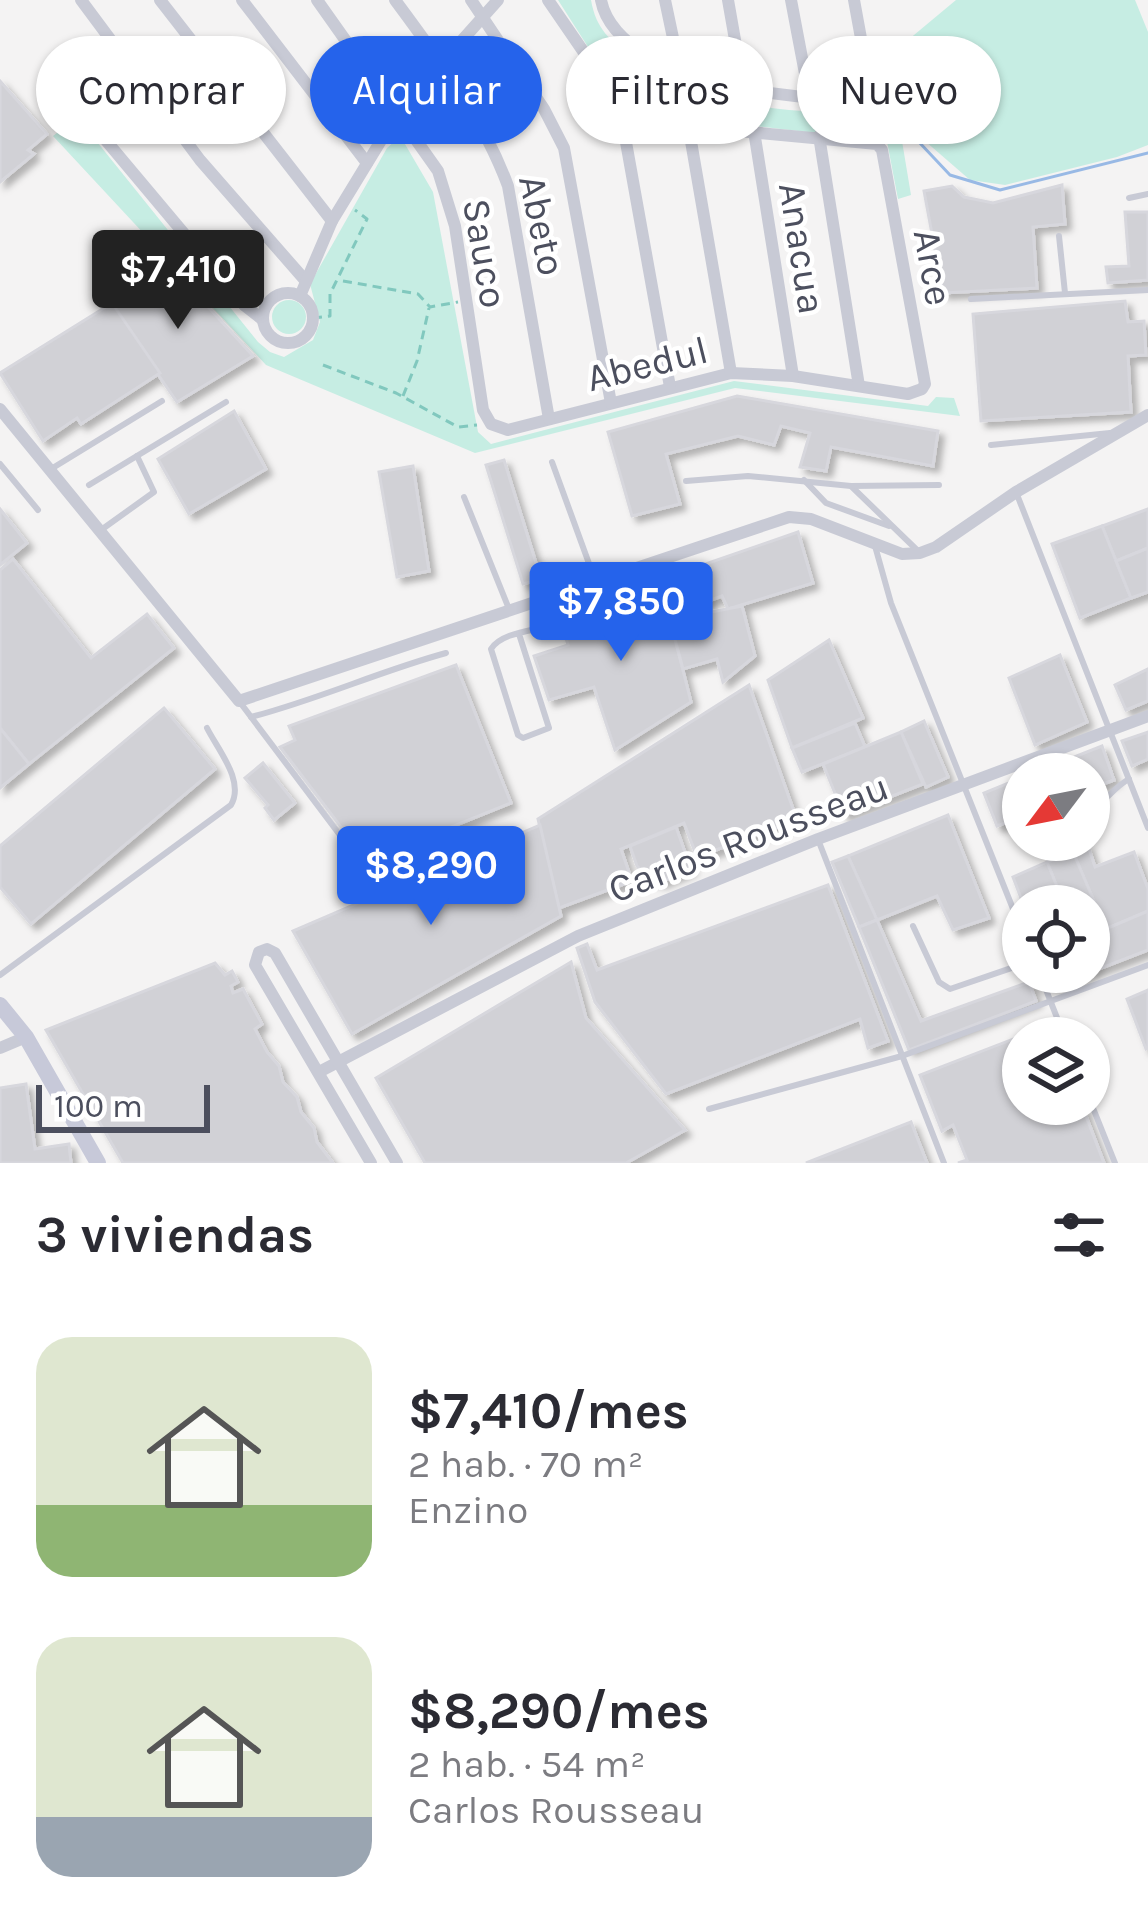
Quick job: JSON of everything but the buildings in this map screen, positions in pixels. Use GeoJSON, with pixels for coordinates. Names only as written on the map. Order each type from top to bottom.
{"type":"FeatureCollection","features":[{"type":"Feature","properties":{"kind":"main road"},"geometry":{"type":"LineString","coordinates":[[0,1005],[26,1037],[98,1163]]}},
{"type":"Feature","properties":{"kind":"street"},"geometry":{"type":"LineString","coordinates":[[81,0],[107,36]]}},
{"type":"Feature","properties":{"kind":"street"},"geometry":{"type":"LineString","coordinates":[[160,0],[332,221]]}},
{"type":"Feature","properties":{"kind":"street"},"geometry":{"type":"LineString","coordinates":[[242,0],[367,163]]}},
{"type":"Feature","properties":{"kind":"street","name":"Sauco"},"geometry":{"type":"LineString","coordinates":[[317,0],[344,36]]}},
{"type":"Feature","properties":{"kind":"street","name":"Abeto"},"geometry":{"type":"LineString","coordinates":[[395,0],[422,36]]}},
{"type":"Feature","properties":{"kind":"street"},"geometry":{"type":"LineString","coordinates":[[471,0],[544,109],[564,148],[611,403]]}},
{"type":"Feature","properties":{"kind":"street"},"geometry":{"type":"LineString","coordinates":[[463,36],[498,0]]}},
{"type":"Feature","properties":{"kind":"street"},"geometry":{"type":"LineString","coordinates":[[548,0],[573,36]]}},
{"type":"Feature","properties":{"kind":"street"},"geometry":{"type":"LineString","coordinates":[[602,0],[605,18],[624,36]]}},
{"type":"Feature","properties":{"kind":"street"},"geometry":{"type":"LineString","coordinates":[[665,0],[673,36]]}},
{"type":"Feature","properties":{"kind":"street"},"geometry":{"type":"LineString","coordinates":[[728,0],[734,36]]}},
{"type":"Feature","properties":{"kind":"street"},"geometry":{"type":"LineString","coordinates":[[791,0],[798,36]]}},
{"type":"Feature","properties":{"kind":"street"},"geometry":{"type":"LineString","coordinates":[[854,0],[861,36]]}},
{"type":"Feature","properties":{"kind":"street"},"geometry":{"type":"LineString","coordinates":[[109,144],[244,305],[263,320],[273,338],[287,343],[305,335],[313,318],[299,296],[286,293],[274,297],[263,320]]}},
{"type":"Feature","properties":{"kind":"street"},"geometry":{"type":"LineString","coordinates":[[188,144],[304,279]]}},
{"type":"Feature","properties":{"kind":"street"},"geometry":{"type":"LineString","coordinates":[[299,296],[332,221],[379,144]]}},
{"type":"Feature","properties":{"kind":"street","name":"Sauco"},"geometry":{"type":"LineString","coordinates":[[420,144],[449,198],[483,410],[491,424]]}},
{"type":"Feature","properties":{"kind":"street","name":"Abeto"},"geometry":{"type":"LineString","coordinates":[[491,144],[508,186],[549,419]]}},
{"type":"Feature","properties":{"kind":"street"},"geometry":{"type":"LineString","coordinates":[[626,144],[670,387]]}},
{"type":"Feature","properties":{"kind":"street"},"geometry":{"type":"LineString","coordinates":[[691,144],[730,373]]}},
{"type":"Feature","properties":{"kind":"street","name":"Anacua"},"geometry":{"type":"LineString","coordinates":[[756,144],[793,376]]}},
{"type":"Feature","properties":{"kind":"street"},"geometry":{"type":"LineString","coordinates":[[820,144],[859,386]]}},
{"type":"Feature","properties":{"kind":"street"},"geometry":{"type":"LineString","coordinates":[[866,144],[878,146]]}},
{"type":"Feature","properties":{"kind":"street","name":"Arce"},"geometry":{"type":"LineString","coordinates":[[878,146],[925,385],[918,393],[908,394]]}},
{"type":"Feature","properties":{"kind":"street","name":"Abedul"},"geometry":{"type":"LineString","coordinates":[[491,424],[508,430],[730,373],[793,376],[908,394]]}},
{"type":"Feature","properties":{"kind":"street"},"geometry":{"type":"LineString","coordinates":[[0,409],[239,701],[789,517],[812,519],[902,554],[920,553],[1148,415]]}},
{"type":"Feature","properties":{"kind":"street","name":"Carlos Rousseau"},"geometry":{"type":"LineString","coordinates":[[319,1072],[578,936],[818,839],[1148,716]]}},
{"type":"Feature","properties":{"kind":"street"},"geometry":{"type":"LineString","coordinates":[[371,1163],[255,965],[259,952],[275,952],[397,1163]]}},
{"type":"Feature","properties":{"kind":"street"},"geometry":{"type":"LineString","coordinates":[[0,1048],[26,1037]]}},
{"type":"Feature","properties":{"kind":"lane"},"geometry":{"type":"LineString","coordinates":[[1129,198],[1148,194]]}},
{"type":"Feature","properties":{"kind":"lane"},"geometry":{"type":"LineString","coordinates":[[1059,236],[1065,293]]}},
{"type":"Feature","properties":{"kind":"lane"},"geometry":{"type":"LineString","coordinates":[[971,299],[1148,290]]}},
{"type":"Feature","properties":{"kind":"lane"},"geometry":{"type":"LineString","coordinates":[[51,469],[162,401]]}},
{"type":"Feature","properties":{"kind":"lane"},"geometry":{"type":"LineString","coordinates":[[88,485],[226,402]]}},
{"type":"Feature","properties":{"kind":"lane"},"geometry":{"type":"LineString","coordinates":[[992,445],[1120,432]]}},
{"type":"Feature","properties":{"kind":"lane"},"geometry":{"type":"LineString","coordinates":[[101,530],[154,492],[137,456]]}},
{"type":"Feature","properties":{"kind":"lane"},"geometry":{"type":"LineString","coordinates":[[552,462],[595,580]]}},
{"type":"Feature","properties":{"kind":"lane"},"geometry":{"type":"LineString","coordinates":[[0,464],[38,510]]}},
{"type":"Feature","properties":{"kind":"lane"},"geometry":{"type":"LineString","coordinates":[[686,481],[748,476],[851,486],[939,485]]}},
{"type":"Feature","properties":{"kind":"lane"},"geometry":{"type":"LineString","coordinates":[[804,480],[826,503],[893,527]]}},
{"type":"Feature","properties":{"kind":"lane"},"geometry":{"type":"LineString","coordinates":[[851,486],[920,553]]}},
{"type":"Feature","properties":{"kind":"lane"},"geometry":{"type":"LineString","coordinates":[[1016,492],[1148,828]]}},
{"type":"Feature","properties":{"kind":"lane"},"geometry":{"type":"LineString","coordinates":[[464,497],[509,609]]}},
{"type":"Feature","properties":{"kind":"lane"},"geometry":{"type":"LineString","coordinates":[[875,546],[891,603],[1004,885]]}},
{"type":"Feature","properties":{"kind":"lane"},"geometry":{"type":"LineString","coordinates":[[519,634],[549,728],[523,737],[518,735],[491,650],[496,641],[519,634],[549,626],[542,598]]}},
{"type":"Feature","properties":{"kind":"lane"},"geometry":{"type":"LineString","coordinates":[[251,717],[446,652]]}},
{"type":"Feature","properties":{"kind":"lane"},"geometry":{"type":"LineString","coordinates":[[239,701],[370,875]]}},
{"type":"Feature","properties":{"kind":"lane"},"geometry":{"type":"LineString","coordinates":[[0,975],[231,805],[236,798],[235,781],[207,728]]}},
{"type":"Feature","properties":{"kind":"lane"},"geometry":{"type":"LineString","coordinates":[[1110,791],[1129,779]]}},
{"type":"Feature","properties":{"kind":"lane"},"geometry":{"type":"LineString","coordinates":[[818,839],[944,1163]]}},
{"type":"Feature","properties":{"kind":"lane"},"geometry":{"type":"LineString","coordinates":[[913,926],[939,982],[950,989],[1002,971]]}},
{"type":"Feature","properties":{"kind":"lane"},"geometry":{"type":"LineString","coordinates":[[709,1109],[902,1056],[1148,964]]}},
{"type":"Feature","properties":{"kind":"lane"},"geometry":{"type":"LineString","coordinates":[[1048,993],[1057,1017]]}},
{"type":"Feature","properties":{"kind":"lane"},"geometry":{"type":"LineString","coordinates":[[1100,1125],[1115,1163]]}},
{"type":"Feature","properties":{"kind":"path"},"geometry":{"type":"LineString","coordinates":[[878,146],[886,144]]}},
{"type":"Feature","properties":{"kind":"path"},"geometry":{"type":"LineString","coordinates":[[313,318],[330,316],[330,294],[367,219],[343,205]]}},
{"type":"Feature","properties":{"kind":"path"},"geometry":{"type":"LineString","coordinates":[[339,280],[418,294],[430,307]]}},
{"type":"Feature","properties":{"kind":"path"},"geometry":{"type":"LineString","coordinates":[[430,307],[465,301]]}},
{"type":"Feature","properties":{"kind":"path"},"geometry":{"type":"LineString","coordinates":[[402,398],[430,307]]}},
{"type":"Feature","properties":{"kind":"path"},"geometry":{"type":"LineString","coordinates":[[322,365],[359,376],[458,427],[491,424]]}},
{"type":"Feature","properties":{"kind":"green space"},"geometry":{"type":"Polygon","coordinates":[[[558,0],[591,0],[608,36],[581,36],[558,0]]]}},
{"type":"Feature","properties":{"kind":"green space"},"geometry":{"type":"Polygon","coordinates":[[[956,0],[1135,0],[1148,32],[1148,145],[1005,185],[970,180],[928,144],[1001,144],[1001,36],[913,36],[956,0]]]}},
{"type":"Feature","properties":{"kind":"green space"},"geometry":{"type":"Polygon","coordinates":[[[773,108],[797,110],[797,131],[773,128],[773,108]]]}},
{"type":"Feature","properties":{"kind":"green space"},"geometry":{"type":"Polygon","coordinates":[[[60,144],[99,144],[258,342],[284,357],[313,340],[320,322],[310,284],[387,148],[405,144],[433,192],[478,432],[491,444],[734,381],[928,406],[936,397],[954,398],[960,416],[735,388],[475,453],[266,365],[60,144]]]}},
{"type":"Feature","properties":{"kind":"green space"},"geometry":{"type":"Polygon","coordinates":[[[887,144],[902,144],[911,195],[898,199],[887,144]]]}},
{"type":"Feature","properties":{"kind":"green space"},"geometry":{"type":"Polygon","coordinates":[[[289,300],[301,305],[306,317],[301,329],[289,334],[277,329],[272,317],[277,305],[289,300]]]}},
{"type":"Feature","properties":{"kind":"waterway"},"geometry":{"type":"LineString","coordinates":[[921,144],[950,175],[1000,190],[1148,153]]}}]}
